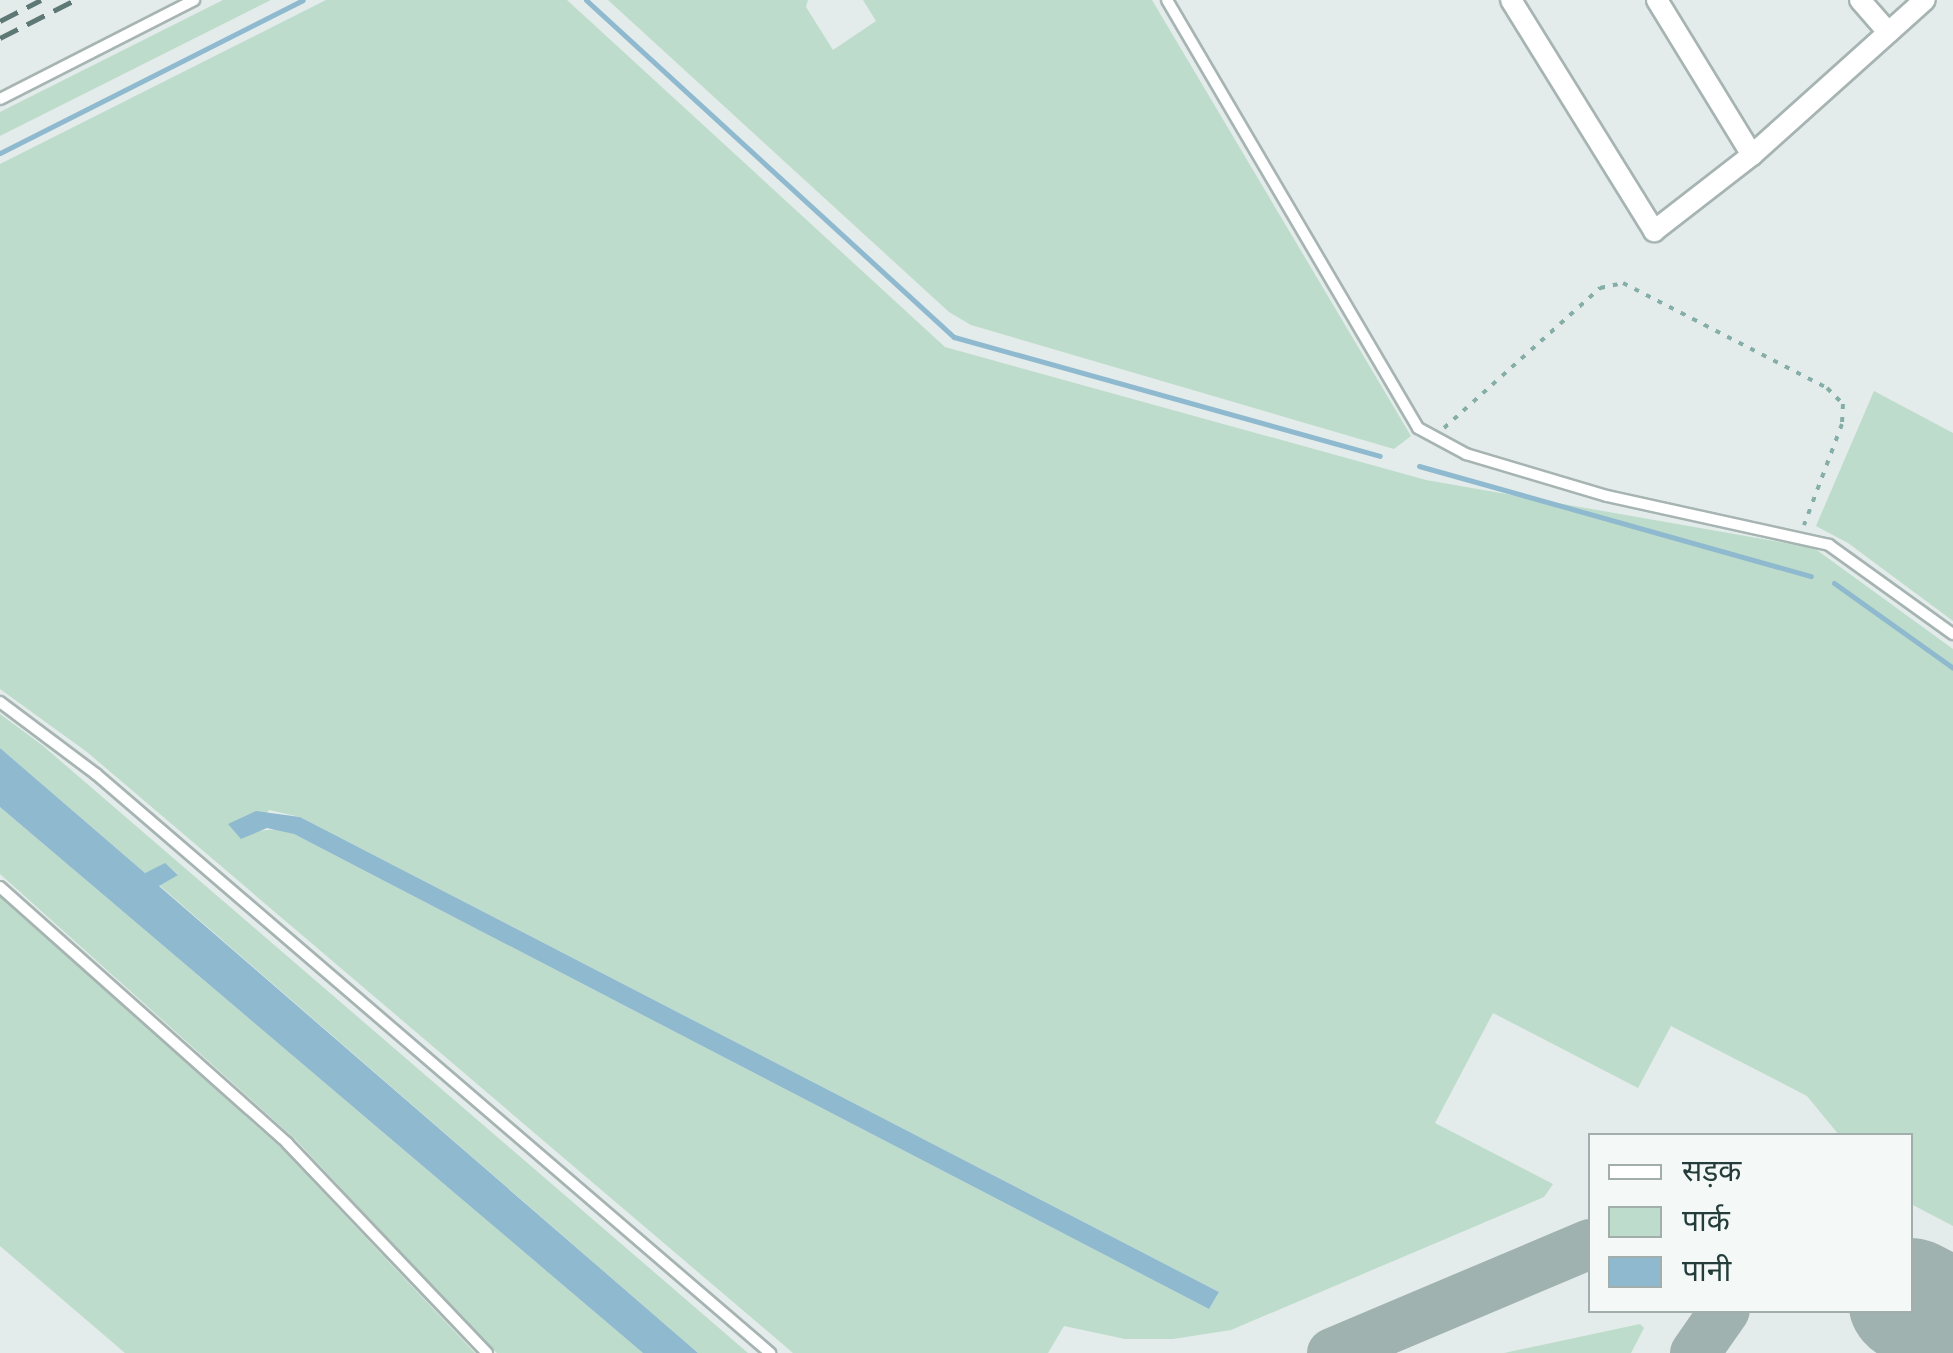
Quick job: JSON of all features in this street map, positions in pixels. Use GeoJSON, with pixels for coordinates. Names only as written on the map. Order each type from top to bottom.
{"type":"FeatureCollection","features":[{"type":"Feature","properties":{"kind":"street"},"geometry":{"type":"LineString","coordinates":[[1512,0],[1652,231],[1752,155],[1925,0]]}},
{"type":"Feature","properties":{"kind":"street"},"geometry":{"type":"LineString","coordinates":[[1657,0],[1752,155]]}},
{"type":"Feature","properties":{"kind":"street"},"geometry":{"type":"LineString","coordinates":[[1860,0],[1888,32]]}},
{"type":"Feature","properties":{"kind":"lane"},"geometry":{"type":"LineString","coordinates":[[0,99],[194,0]]}},
{"type":"Feature","properties":{"kind":"lane"},"geometry":{"type":"LineString","coordinates":[[1166,0],[1399,402],[1418,428],[1466,454],[1607,496],[1800,536],[1845,554],[1953,634]]}},
{"type":"Feature","properties":{"kind":"lane"},"geometry":{"type":"LineString","coordinates":[[0,702],[96,774],[770,1353]]}},
{"type":"Feature","properties":{"kind":"lane"},"geometry":{"type":"LineString","coordinates":[[0,886],[287,1143],[486,1353]]}},
{"type":"Feature","properties":{"kind":"path"},"geometry":{"type":"LineString","coordinates":[[1432,438],[1600,288],[1623,283],[1827,388],[1843,404],[1842,424],[1800,536]]}},
{"type":"Feature","properties":{"kind":"green space"},"geometry":{"type":"Polygon","coordinates":[[[223,0],[271,0],[0,136],[0,112],[223,0]]]}},
{"type":"Feature","properties":{"kind":"green space"},"geometry":{"type":"Polygon","coordinates":[[[326,0],[567,0],[945,347],[1426,480],[1814,548],[1953,649],[1953,1226],[1913,1205],[1913,1133],[1837,1133],[1807,1096],[1671,1026],[1638,1088],[1493,1013],[1435,1123],[1553,1184],[1544,1197],[1231,1330],[1173,1339],[1125,1339],[1064,1326],[1048,1353],[793,1353],[87,752],[0,689],[0,164],[326,0]],[[269,810],[255,831],[279,829],[294,834],[1209,1309],[1219,1292],[300,817],[269,810]]]}},
{"type":"Feature","properties":{"kind":"green space"},"geometry":{"type":"Polygon","coordinates":[[[608,0],[808,0],[806,7],[833,50],[876,21],[863,0],[1152,0],[1411,436],[1394,449],[971,325],[949,312],[608,0]]]}},
{"type":"Feature","properties":{"kind":"green space"},"geometry":{"type":"Polygon","coordinates":[[[1874,391],[1953,433],[1953,621],[1848,543],[1816,526],[1874,391]]]}},
{"type":"Feature","properties":{"kind":"green space"},"geometry":{"type":"Polygon","coordinates":[[[0,714],[42,745],[748,1353],[698,1353],[159,885],[178,874],[165,864],[145,873],[0,748],[0,714]]]}},
{"type":"Feature","properties":{"kind":"green space"},"geometry":{"type":"Polygon","coordinates":[[[0,807],[643,1353],[497,1353],[484,1342],[296,1140],[0,874],[0,807]]]}},
{"type":"Feature","properties":{"kind":"green space"},"geometry":{"type":"Polygon","coordinates":[[[0,896],[281,1148],[475,1353],[125,1353],[0,1246],[0,896]]]}},
{"type":"Feature","properties":{"kind":"green space"},"geometry":{"type":"Polygon","coordinates":[[[1640,1324],[1644,1328],[1631,1353],[1504,1353],[1640,1324]]]}},
{"type":"Feature","properties":{"kind":"water"},"geometry":{"type":"Polygon","coordinates":[[[0,748],[145,873],[165,863],[178,875],[159,886],[698,1353],[643,1353],[0,807],[0,748]]]}},
{"type":"Feature","properties":{"kind":"water"},"geometry":{"type":"Polygon","coordinates":[[[256,811],[300,817],[1219,1292],[1209,1309],[294,834],[267,828],[241,839],[228,824],[256,811]]]}},
{"type":"Feature","properties":{"kind":"waterway"},"geometry":{"type":"LineString","coordinates":[[0,153],[303,0]]}},
{"type":"Feature","properties":{"kind":"waterway"},"geometry":{"type":"LineString","coordinates":[[586,0],[954,337],[1380,456]]}},
{"type":"Feature","properties":{"kind":"waterway"},"geometry":{"type":"LineString","coordinates":[[1419,466],[1811,576]]}},
{"type":"Feature","properties":{"kind":"waterway"},"geometry":{"type":"LineString","coordinates":[[1834,583],[1953,668]]}},
{"type":"Feature","properties":{"kind":"taxiway"},"geometry":{"type":"LineString","coordinates":[[1332,1353],[1588,1245]]}},
{"type":"Feature","properties":{"kind":"taxiway"},"geometry":{"type":"LineString","coordinates":[[1913,1309],[1924,1322],[1933,1353]]}},
{"type":"Feature","properties":{"kind":"taxiway"},"geometry":{"type":"LineString","coordinates":[[1695,1353],[1723,1313]]}},
{"type":"Feature","properties":{"kind":"runway"},"geometry":{"type":"LineString","coordinates":[[1913,1302],[1953,1322]]}},
{"type":"Feature","properties":{"kind":"railway"},"geometry":{"type":"LineString","coordinates":[[0,21],[41,0]]}},
{"type":"Feature","properties":{"kind":"railway"},"geometry":{"type":"LineString","coordinates":[[0,38],[75,0]]}}]}
